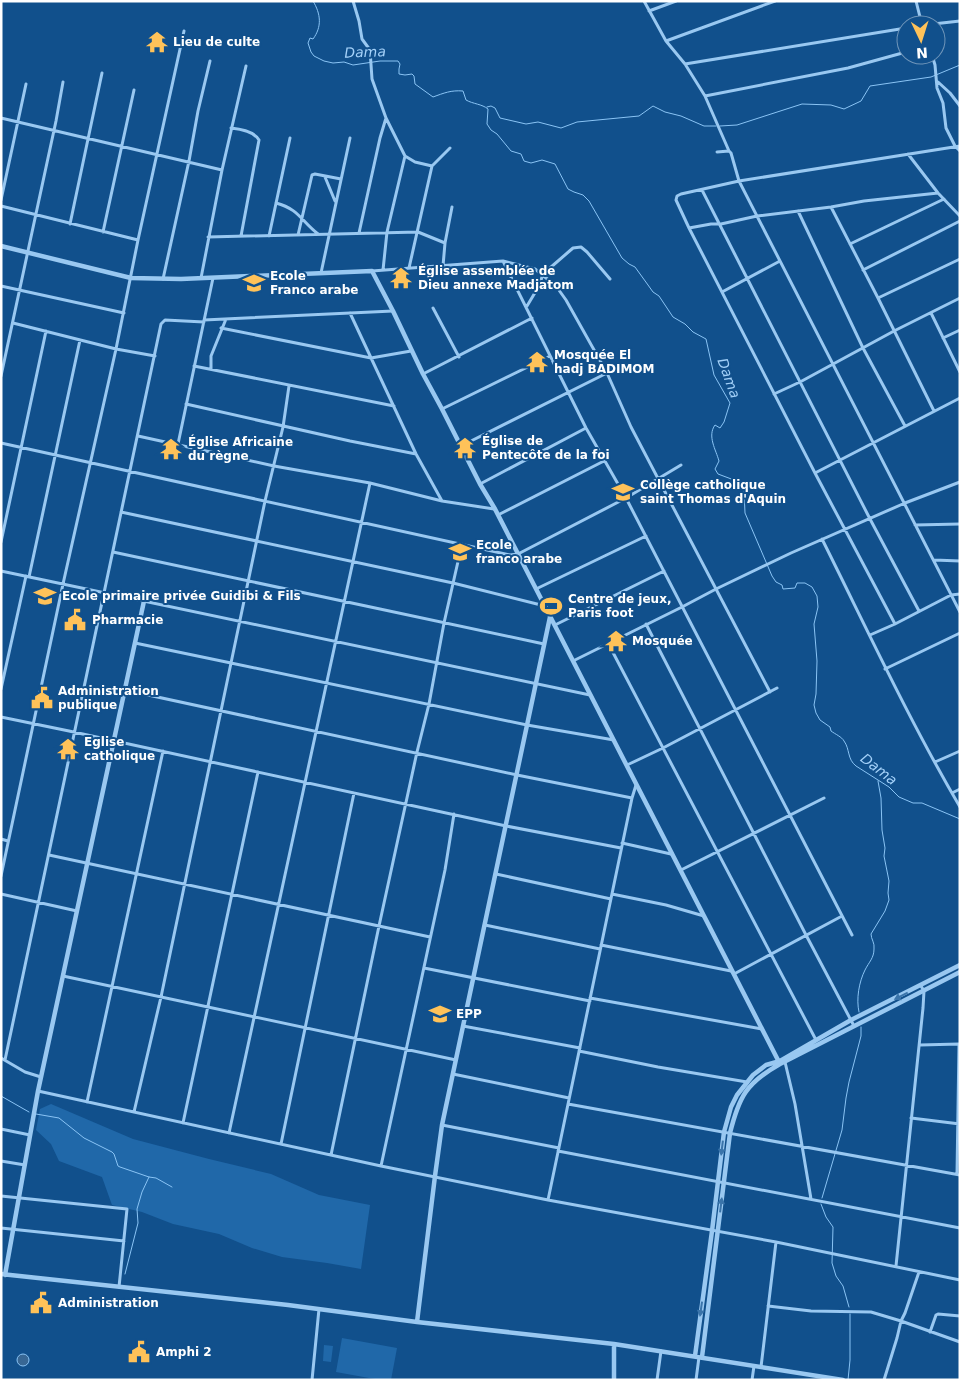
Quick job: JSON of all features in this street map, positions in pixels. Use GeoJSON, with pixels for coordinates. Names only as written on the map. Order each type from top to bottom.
{"type":"FeatureCollection","features":[{"type":"Feature","properties":{"kind":"street"},"geometry":{"type":"LineString","coordinates":[[353,1],[362,39],[370,50],[372,78],[386,118],[405,156],[387,232],[384,270]]}},
{"type":"Feature","properties":{"kind":"street"},"geometry":{"type":"LineString","coordinates":[[644,1],[666,41],[705,96],[728,151],[733,157],[739,181],[960,612]]}},
{"type":"Feature","properties":{"kind":"street"},"geometry":{"type":"LineString","coordinates":[[649,11],[676,1]]}},
{"type":"Feature","properties":{"kind":"street"},"geometry":{"type":"LineString","coordinates":[[666,41],[775,1]]}},
{"type":"Feature","properties":{"kind":"street"},"geometry":{"type":"LineString","coordinates":[[916,1],[920,15]]}},
{"type":"Feature","properties":{"kind":"street"},"geometry":{"type":"LineString","coordinates":[[946,23],[960,21]]}},
{"type":"Feature","properties":{"kind":"street"},"geometry":{"type":"LineString","coordinates":[[684,64],[896,30]]}},
{"type":"Feature","properties":{"kind":"street"},"geometry":{"type":"LineString","coordinates":[[1,876],[184,31]]}},
{"type":"Feature","properties":{"kind":"street"},"geometry":{"type":"LineString","coordinates":[[705,96],[848,68],[896,55]]}},
{"type":"Feature","properties":{"kind":"street"},"geometry":{"type":"LineString","coordinates":[[163,280],[210,61]]}},
{"type":"Feature","properties":{"kind":"street"},"geometry":{"type":"LineString","coordinates":[[935,65],[937,88],[943,103],[946,128],[960,151]]}},
{"type":"Feature","properties":{"kind":"street"},"geometry":{"type":"LineString","coordinates":[[201,278],[222,170],[246,66]]}},
{"type":"Feature","properties":{"kind":"street"},"geometry":{"type":"LineString","coordinates":[[70,224],[102,73]]}},
{"type":"Feature","properties":{"kind":"street"},"geometry":{"type":"LineString","coordinates":[[937,81],[960,106]]}},
{"type":"Feature","properties":{"kind":"street"},"geometry":{"type":"LineString","coordinates":[[1,376],[63,82]]}},
{"type":"Feature","properties":{"kind":"street"},"geometry":{"type":"LineString","coordinates":[[1,200],[26,84]]}},
{"type":"Feature","properties":{"kind":"street"},"geometry":{"type":"LineString","coordinates":[[103,232],[134,90]]}},
{"type":"Feature","properties":{"kind":"street"},"geometry":{"type":"LineString","coordinates":[[1,118],[222,170]]}},
{"type":"Feature","properties":{"kind":"street"},"geometry":{"type":"LineString","coordinates":[[359,233],[386,118]]}},
{"type":"Feature","properties":{"kind":"street"},"geometry":{"type":"LineString","coordinates":[[231,128],[249,132],[257,136],[259,140],[241,236]]}},
{"type":"Feature","properties":{"kind":"street"},"geometry":{"type":"LineString","coordinates":[[269,236],[290,138]]}},
{"type":"Feature","properties":{"kind":"street"},"geometry":{"type":"LineString","coordinates":[[321,274],[350,138]]}},
{"type":"Feature","properties":{"kind":"street"},"geometry":{"type":"LineString","coordinates":[[895,624],[774,394],[676,200],[677,196],[681,194],[739,181],[958,146]]}},
{"type":"Feature","properties":{"kind":"street"},"geometry":{"type":"LineString","coordinates":[[409,268],[432,166],[450,148]]}},
{"type":"Feature","properties":{"kind":"street"},"geometry":{"type":"LineString","coordinates":[[717,152],[728,151]]}},
{"type":"Feature","properties":{"kind":"street"},"geometry":{"type":"LineString","coordinates":[[908,154],[938,193],[960,216]]}},
{"type":"Feature","properties":{"kind":"street"},"geometry":{"type":"LineString","coordinates":[[405,156],[421,164],[432,166]]}},
{"type":"Feature","properties":{"kind":"street"},"geometry":{"type":"LineString","coordinates":[[298,235],[312,175],[341,179]]}},
{"type":"Feature","properties":{"kind":"street"},"geometry":{"type":"LineString","coordinates":[[325,176],[336,202]]}},
{"type":"Feature","properties":{"kind":"street"},"geometry":{"type":"LineString","coordinates":[[702,190],[919,611]]}},
{"type":"Feature","properties":{"kind":"street"},"geometry":{"type":"LineString","coordinates":[[689,228],[757,216],[938,193]]}},
{"type":"Feature","properties":{"kind":"street"},"geometry":{"type":"LineString","coordinates":[[850,244],[944,199]]}},
{"type":"Feature","properties":{"kind":"street"},"geometry":{"type":"LineString","coordinates":[[276,203],[284,205],[299,214],[306,224],[318,234]]}},
{"type":"Feature","properties":{"kind":"street"},"geometry":{"type":"LineString","coordinates":[[1,206],[138,240]]}},
{"type":"Feature","properties":{"kind":"street"},"geometry":{"type":"LineString","coordinates":[[443,266],[444,243],[452,207]]}},
{"type":"Feature","properties":{"kind":"street"},"geometry":{"type":"LineString","coordinates":[[831,207],[934,411]]}},
{"type":"Feature","properties":{"kind":"street"},"geometry":{"type":"LineString","coordinates":[[798,211],[864,348],[905,426]]}},
{"type":"Feature","properties":{"kind":"street"},"geometry":{"type":"LineString","coordinates":[[863,270],[960,221]]}},
{"type":"Feature","properties":{"kind":"street"},"geometry":{"type":"LineString","coordinates":[[208,237],[418,232],[444,243]]}},
{"type":"Feature","properties":{"kind":"street"},"geometry":{"type":"LineString","coordinates":[[1,246],[131,278],[163,280],[321,274],[504,261],[535,269],[556,286],[566,300],[607,373],[631,427],[770,692]]}},
{"type":"Feature","properties":{"kind":"street"},"geometry":{"type":"LineString","coordinates":[[527,307],[539,286],[543,274],[573,248],[580,247],[587,252],[610,278]]}},
{"type":"Feature","properties":{"kind":"street"},"geometry":{"type":"LineString","coordinates":[[878,298],[960,259]]}},
{"type":"Feature","properties":{"kind":"street"},"geometry":{"type":"LineString","coordinates":[[504,261],[586,428],[646,536],[852,935]]}},
{"type":"Feature","properties":{"kind":"street"},"geometry":{"type":"LineString","coordinates":[[722,292],[780,261]]}},
{"type":"Feature","properties":{"kind":"street"},"geometry":{"type":"LineString","coordinates":[[372,271],[422,374],[495,509],[733,972],[782,1062],[795,1104],[811,1199]]}},
{"type":"Feature","properties":{"kind":"street"},"geometry":{"type":"LineString","coordinates":[[178,444],[214,278]]}},
{"type":"Feature","properties":{"kind":"street"},"geometry":{"type":"LineString","coordinates":[[1,286],[124,312]]}},
{"type":"Feature","properties":{"kind":"street"},"geometry":{"type":"LineString","coordinates":[[774,394],[960,298]]}},
{"type":"Feature","properties":{"kind":"street"},"geometry":{"type":"LineString","coordinates":[[433,308],[458,357]]}},
{"type":"Feature","properties":{"kind":"street"},"geometry":{"type":"LineString","coordinates":[[41,1077],[25,1072],[3,1059],[39,902],[162,321],[204,321],[393,311]]}},
{"type":"Feature","properties":{"kind":"street"},"geometry":{"type":"LineString","coordinates":[[350,313],[416,454],[442,501]]}},
{"type":"Feature","properties":{"kind":"street"},"geometry":{"type":"LineString","coordinates":[[930,313],[958,363],[960,372]]}},
{"type":"Feature","properties":{"kind":"street"},"geometry":{"type":"LineString","coordinates":[[422,374],[532,318]]}},
{"type":"Feature","properties":{"kind":"street"},"geometry":{"type":"LineString","coordinates":[[211,369],[211,356],[226,319]]}},
{"type":"Feature","properties":{"kind":"street"},"geometry":{"type":"LineString","coordinates":[[13,323],[116,349],[155,356]]}},
{"type":"Feature","properties":{"kind":"street"},"geometry":{"type":"LineString","coordinates":[[222,328],[371,358],[411,351]]}},
{"type":"Feature","properties":{"kind":"street"},"geometry":{"type":"LineString","coordinates":[[943,338],[960,330]]}},
{"type":"Feature","properties":{"kind":"street"},"geometry":{"type":"LineString","coordinates":[[1,542],[46,331]]}},
{"type":"Feature","properties":{"kind":"street"},"geometry":{"type":"LineString","coordinates":[[1,689],[80,340]]}},
{"type":"Feature","properties":{"kind":"street"},"geometry":{"type":"LineString","coordinates":[[442,409],[550,356]]}},
{"type":"Feature","properties":{"kind":"street"},"geometry":{"type":"LineString","coordinates":[[194,366],[394,406]]}},
{"type":"Feature","properties":{"kind":"street"},"geometry":{"type":"LineString","coordinates":[[462,446],[607,373]]}},
{"type":"Feature","properties":{"kind":"street"},"geometry":{"type":"LineString","coordinates":[[134,1112],[161,997],[248,581],[283,427],[289,386]]}},
{"type":"Feature","properties":{"kind":"street"},"geometry":{"type":"LineString","coordinates":[[815,473],[960,398]]}},
{"type":"Feature","properties":{"kind":"street"},"geometry":{"type":"LineString","coordinates":[[186,404],[283,427],[416,454]]}},
{"type":"Feature","properties":{"kind":"street"},"geometry":{"type":"LineString","coordinates":[[480,484],[586,428]]}},
{"type":"Feature","properties":{"kind":"street"},"geometry":{"type":"LineString","coordinates":[[138,436],[274,466],[370,483],[442,501],[495,509]]}},
{"type":"Feature","properties":{"kind":"street"},"geometry":{"type":"LineString","coordinates":[[1,443],[510,555],[518,554],[626,498],[681,465]]}},
{"type":"Feature","properties":{"kind":"street"},"geometry":{"type":"LineString","coordinates":[[498,515],[604,461]]}},
{"type":"Feature","properties":{"kind":"street"},"geometry":{"type":"LineString","coordinates":[[573,661],[716,589],[822,539],[905,503],[960,482]]}},
{"type":"Feature","properties":{"kind":"street"},"geometry":{"type":"LineString","coordinates":[[229,1133],[370,483]]}},
{"type":"Feature","properties":{"kind":"street"},"geometry":{"type":"LineString","coordinates":[[122,512],[454,583],[544,606]]}},
{"type":"Feature","properties":{"kind":"street"},"geometry":{"type":"LineString","coordinates":[[916,525],[960,524]]}},
{"type":"Feature","properties":{"kind":"street"},"geometry":{"type":"LineString","coordinates":[[536,589],[646,536]]}},
{"type":"Feature","properties":{"kind":"street"},"geometry":{"type":"LineString","coordinates":[[822,539],[885,669],[960,807]]}},
{"type":"Feature","properties":{"kind":"street"},"geometry":{"type":"LineString","coordinates":[[331,1155],[462,544]]}},
{"type":"Feature","properties":{"kind":"street"},"geometry":{"type":"LineString","coordinates":[[113,552],[545,644]]}},
{"type":"Feature","properties":{"kind":"street"},"geometry":{"type":"LineString","coordinates":[[934,560],[960,561]]}},
{"type":"Feature","properties":{"kind":"street"},"geometry":{"type":"LineString","coordinates":[[1,571],[590,695]]}},
{"type":"Feature","properties":{"kind":"street"},"geometry":{"type":"LineString","coordinates":[[555,625],[664,571]]}},
{"type":"Feature","properties":{"kind":"street"},"geometry":{"type":"LineString","coordinates":[[870,635],[951,595],[960,594]]}},
{"type":"Feature","properties":{"kind":"street"},"geometry":{"type":"LineString","coordinates":[[144,601],[38,1091],[13,1230],[3,1274],[614,1344],[843,1380]]}},
{"type":"Feature","properties":{"kind":"street"},"geometry":{"type":"LineString","coordinates":[[417,1322],[442,1125],[550,617]]}},
{"type":"Feature","properties":{"kind":"street"},"geometry":{"type":"LineString","coordinates":[[646,624],[854,1027]]}},
{"type":"Feature","properties":{"kind":"street"},"geometry":{"type":"LineString","coordinates":[[885,669],[960,633]]}},
{"type":"Feature","properties":{"kind":"street"},"geometry":{"type":"LineString","coordinates":[[134,643],[528,725],[614,740]]}},
{"type":"Feature","properties":{"kind":"street"},"geometry":{"type":"LineString","coordinates":[[608,643],[816,1040]]}},
{"type":"Feature","properties":{"kind":"street"},"geometry":{"type":"LineString","coordinates":[[627,765],[777,688]]}},
{"type":"Feature","properties":{"kind":"street"},"geometry":{"type":"LineString","coordinates":[[124,690],[632,798]]}},
{"type":"Feature","properties":{"kind":"street"},"geometry":{"type":"LineString","coordinates":[[1,718],[114,740],[506,826],[621,848]]}},
{"type":"Feature","properties":{"kind":"street"},"geometry":{"type":"LineString","coordinates":[[88,1102],[164,751]]}},
{"type":"Feature","properties":{"kind":"street"},"geometry":{"type":"LineString","coordinates":[[935,762],[960,751]]}},
{"type":"Feature","properties":{"kind":"street"},"geometry":{"type":"LineString","coordinates":[[183,1123],[258,772]]}},
{"type":"Feature","properties":{"kind":"street"},"geometry":{"type":"LineString","coordinates":[[548,1200],[610,899],[636,784]]}},
{"type":"Feature","properties":{"kind":"street"},"geometry":{"type":"LineString","coordinates":[[952,793],[960,789]]}},
{"type":"Feature","properties":{"kind":"street"},"geometry":{"type":"LineString","coordinates":[[281,1144],[354,793]]}},
{"type":"Feature","properties":{"kind":"street"},"geometry":{"type":"LineString","coordinates":[[681,870],[824,798]]}},
{"type":"Feature","properties":{"kind":"street"},"geometry":{"type":"LineString","coordinates":[[382,1166],[445,870],[454,814]]}},
{"type":"Feature","properties":{"kind":"street"},"geometry":{"type":"LineString","coordinates":[[1,839],[8,841]]}},
{"type":"Feature","properties":{"kind":"street"},"geometry":{"type":"LineString","coordinates":[[622,843],[672,854]]}},
{"type":"Feature","properties":{"kind":"street"},"geometry":{"type":"LineString","coordinates":[[49,855],[430,937]]}},
{"type":"Feature","properties":{"kind":"street"},"geometry":{"type":"LineString","coordinates":[[496,874],[610,899]]}},
{"type":"Feature","properties":{"kind":"street"},"geometry":{"type":"LineString","coordinates":[[1,894],[77,911]]}},
{"type":"Feature","properties":{"kind":"street"},"geometry":{"type":"LineString","coordinates":[[612,894],[666,905],[705,916]]}},
{"type":"Feature","properties":{"kind":"street"},"geometry":{"type":"LineString","coordinates":[[485,925],[733,972],[842,916]]}},
{"type":"Feature","properties":{"kind":"street"},"geometry":{"type":"LineString","coordinates":[[698,1357],[718,1232],[730,1133],[735,1112],[745,1092],[762,1075],[816,1040],[851,1020],[960,965]]}},
{"type":"Feature","properties":{"kind":"street"},"geometry":{"type":"LineString","coordinates":[[424,968],[763,1029]]}},
{"type":"Feature","properties":{"kind":"street"},"geometry":{"type":"LineString","coordinates":[[696,1380],[724,1132],[737,1094],[766,1065],[782,1062],[960,972]]}},
{"type":"Feature","properties":{"kind":"street"},"geometry":{"type":"LineString","coordinates":[[63,976],[456,1060]]}},
{"type":"Feature","properties":{"kind":"street"},"geometry":{"type":"LineString","coordinates":[[896,1266],[920,1045],[924,991],[921,986]]}},
{"type":"Feature","properties":{"kind":"street"},"geometry":{"type":"LineString","coordinates":[[463,1026],[658,1067],[747,1082]]}},
{"type":"Feature","properties":{"kind":"street"},"geometry":{"type":"LineString","coordinates":[[568,1104],[958,1174],[959,1044],[920,1045]]}},
{"type":"Feature","properties":{"kind":"street"},"geometry":{"type":"LineString","coordinates":[[453,1074],[569,1098]]}},
{"type":"Feature","properties":{"kind":"street"},"geometry":{"type":"LineString","coordinates":[[38,1091],[382,1166],[548,1200],[830,1252],[960,1280]]}},
{"type":"Feature","properties":{"kind":"street"},"geometry":{"type":"LineString","coordinates":[[911,1118],[958,1124]]}},
{"type":"Feature","properties":{"kind":"street"},"geometry":{"type":"LineString","coordinates":[[442,1125],[724,1183],[960,1228]]}},
{"type":"Feature","properties":{"kind":"street"},"geometry":{"type":"LineString","coordinates":[[1,1129],[30,1135]]}},
{"type":"Feature","properties":{"kind":"street"},"geometry":{"type":"LineString","coordinates":[[1,1161],[25,1165]]}},
{"type":"Feature","properties":{"kind":"street"},"geometry":{"type":"LineString","coordinates":[[1,1196],[127,1209],[119,1287]]}},
{"type":"Feature","properties":{"kind":"street"},"geometry":{"type":"LineString","coordinates":[[1,1228],[124,1241]]}},
{"type":"Feature","properties":{"kind":"street"},"geometry":{"type":"LineString","coordinates":[[761,1367],[776,1242]]}},
{"type":"Feature","properties":{"kind":"street"},"geometry":{"type":"LineString","coordinates":[[884,1380],[901,1321],[919,1272]]}},
{"type":"Feature","properties":{"kind":"street"},"geometry":{"type":"LineString","coordinates":[[768,1306],[811,1310],[864,1311],[901,1321],[960,1342]]}},
{"type":"Feature","properties":{"kind":"street"},"geometry":{"type":"LineString","coordinates":[[312,1380],[319,1309]]}},
{"type":"Feature","properties":{"kind":"street"},"geometry":{"type":"LineString","coordinates":[[930,1332],[936,1315],[960,1316]]}},
{"type":"Feature","properties":{"kind":"street"},"geometry":{"type":"LineString","coordinates":[[614,1344],[614,1380]]}},
{"type":"Feature","properties":{"kind":"street"},"geometry":{"type":"LineString","coordinates":[[657,1380],[661,1351]]}},
{"type":"Feature","properties":{"kind":"street"},"geometry":{"type":"LineString","coordinates":[[752,1380],[754,1366]]}},
{"type":"Feature","properties":{"kind":"shaded area"},"geometry":{"type":"Polygon","coordinates":[[[51,1104],[133,1139],[271,1174],[319,1195],[370,1205],[361,1269],[282,1257],[252,1248],[219,1234],[173,1224],[142,1212],[112,1205],[102,1177],[59,1161],[51,1144],[36,1130],[40,1109],[51,1104]]]}},
{"type":"Feature","properties":{"kind":"shaded area"},"geometry":{"type":"Polygon","coordinates":[[[342,1338],[397,1348],[391,1380],[380,1380],[336,1372],[342,1338]]]}},
{"type":"Feature","properties":{"kind":"shaded area"},"geometry":{"type":"Polygon","coordinates":[[[324,1345],[333,1346],[331,1362],[323,1361],[324,1345]]]}},
{"type":"Feature","properties":{"kind":"shaded area"},"geometry":{"type":"Polygon","coordinates":[[[23,1354],[29,1360],[23,1366],[17,1360],[23,1354]]]}},
{"type":"Feature","properties":{"kind":"waterway","name":"Dama"},"geometry":{"type":"LineString","coordinates":[[313,1],[318,11],[319,25],[313,39],[310,38],[308,43],[314,56],[324,61],[333,63],[344,62],[353,65],[380,61],[398,61],[400,64],[399,74],[412,74],[415,84],[433,97],[451,91],[463,91],[466,100],[488,109],[487,124],[491,130],[497,134],[511,151],[521,154],[524,161],[531,163],[542,160],[555,164],[568,189],[583,195],[589,201],[622,258],[635,267],[653,292],[659,296],[673,317],[706,339],[714,375],[730,403],[724,422],[720,428],[715,425],[713,429],[712,438],[719,461],[715,469],[718,474],[740,484],[744,491],[745,513],[776,582],[782,585],[783,589],[795,588],[797,583],[805,583],[812,587],[817,596],[818,607],[814,624],[817,661],[814,705],[816,713],[820,720],[843,740],[851,760],[856,766],[889,787],[899,797],[913,803],[922,803],[960,819]]}},
{"type":"Feature","properties":{"kind":"waterway"},"geometry":{"type":"LineString","coordinates":[[720,126],[737,125],[802,104],[831,105],[844,109],[861,101],[870,86],[931,77],[960,65]]}},
{"type":"Feature","properties":{"kind":"waterway"},"geometry":{"type":"LineString","coordinates":[[487,107],[495,108],[500,118],[526,124],[538,122],[561,128],[577,122],[639,116],[653,106],[704,126],[716,126]]}},
{"type":"Feature","properties":{"kind":"waterway"},"geometry":{"type":"LineString","coordinates":[[859,1012],[858,996],[860,985],[874,952],[871,934],[885,911],[889,900],[889,881],[884,856],[885,848],[878,781]]}},
{"type":"Feature","properties":{"kind":"waterway"},"geometry":{"type":"LineString","coordinates":[[822,1198],[842,1130],[846,1098],[861,1036],[861,1027]]}},
{"type":"Feature","properties":{"kind":"waterway"},"geometry":{"type":"LineString","coordinates":[[1,1096],[29,1112]]}},
{"type":"Feature","properties":{"kind":"waterway"},"geometry":{"type":"LineString","coordinates":[[36,1114],[59,1118],[84,1138],[112,1152],[118,1166],[156,1178],[172,1187]]}},
{"type":"Feature","properties":{"kind":"waterway"},"geometry":{"type":"LineString","coordinates":[[125,1274],[138,1223],[137,1209],[149,1177]]}},
{"type":"Feature","properties":{"kind":"waterway"},"geometry":{"type":"LineString","coordinates":[[821,1204],[826,1217],[833,1227],[832,1263],[836,1276],[843,1286],[849,1307]]}},
{"type":"Feature","properties":{"kind":"waterway"},"geometry":{"type":"LineString","coordinates":[[848,1380],[850,1314]]}},
{"type":"Feature","properties":{"kind":"place","name":"Lieu de culte"},"geometry":{"type":"Point","coordinates":[157,42]}},
{"type":"Feature","properties":{"kind":"place","name":"Église assemblée de Dieu annexe Madjatom"},"geometry":{"type":"Point","coordinates":[401,278]}},
{"type":"Feature","properties":{"kind":"place","name":"Ecole Franco arabe"},"geometry":{"type":"Point","coordinates":[254,283]}},
{"type":"Feature","properties":{"kind":"place","name":"Mosquée El hadj BADIMOM"},"geometry":{"type":"Point","coordinates":[537,362]}},
{"type":"Feature","properties":{"kind":"place","name":"Église de Pentecôte de la foi"},"geometry":{"type":"Point","coordinates":[465,448]}},
{"type":"Feature","properties":{"kind":"place","name":"Église Africaine du règne"},"geometry":{"type":"Point","coordinates":[171,449]}},
{"type":"Feature","properties":{"kind":"place","name":"Collège catholique saint Thomas d'Aquin"},"geometry":{"type":"Point","coordinates":[623,492]}},
{"type":"Feature","properties":{"kind":"place","name":"Ecole franco arabe"},"geometry":{"type":"Point","coordinates":[460,552]}},
{"type":"Feature","properties":{"kind":"place","name":"Ecole primaire privée Guidibi & Fils"},"geometry":{"type":"Point","coordinates":[45,596]}},
{"type":"Feature","properties":{"kind":"place","name":"Centre de jeux, Paris foot"},"geometry":{"type":"Point","coordinates":[551,606]}},
{"type":"Feature","properties":{"kind":"place","name":"Pharmacie"},"geometry":{"type":"Point","coordinates":[75,620]}},
{"type":"Feature","properties":{"kind":"place","name":"Mosquée"},"geometry":{"type":"Point","coordinates":[616,641]}},
{"type":"Feature","properties":{"kind":"place","name":"Administration publique"},"geometry":{"type":"Point","coordinates":[42,698]}},
{"type":"Feature","properties":{"kind":"place","name":"Eglise catholique"},"geometry":{"type":"Point","coordinates":[68,749]}},
{"type":"Feature","properties":{"kind":"place","name":"EPP"},"geometry":{"type":"Point","coordinates":[440,1014]}},
{"type":"Feature","properties":{"kind":"place","name":"Administration"},"geometry":{"type":"Point","coordinates":[41,1303]}},
{"type":"Feature","properties":{"kind":"place","name":"Amphi 2"},"geometry":{"type":"Point","coordinates":[139,1352]}}]}
